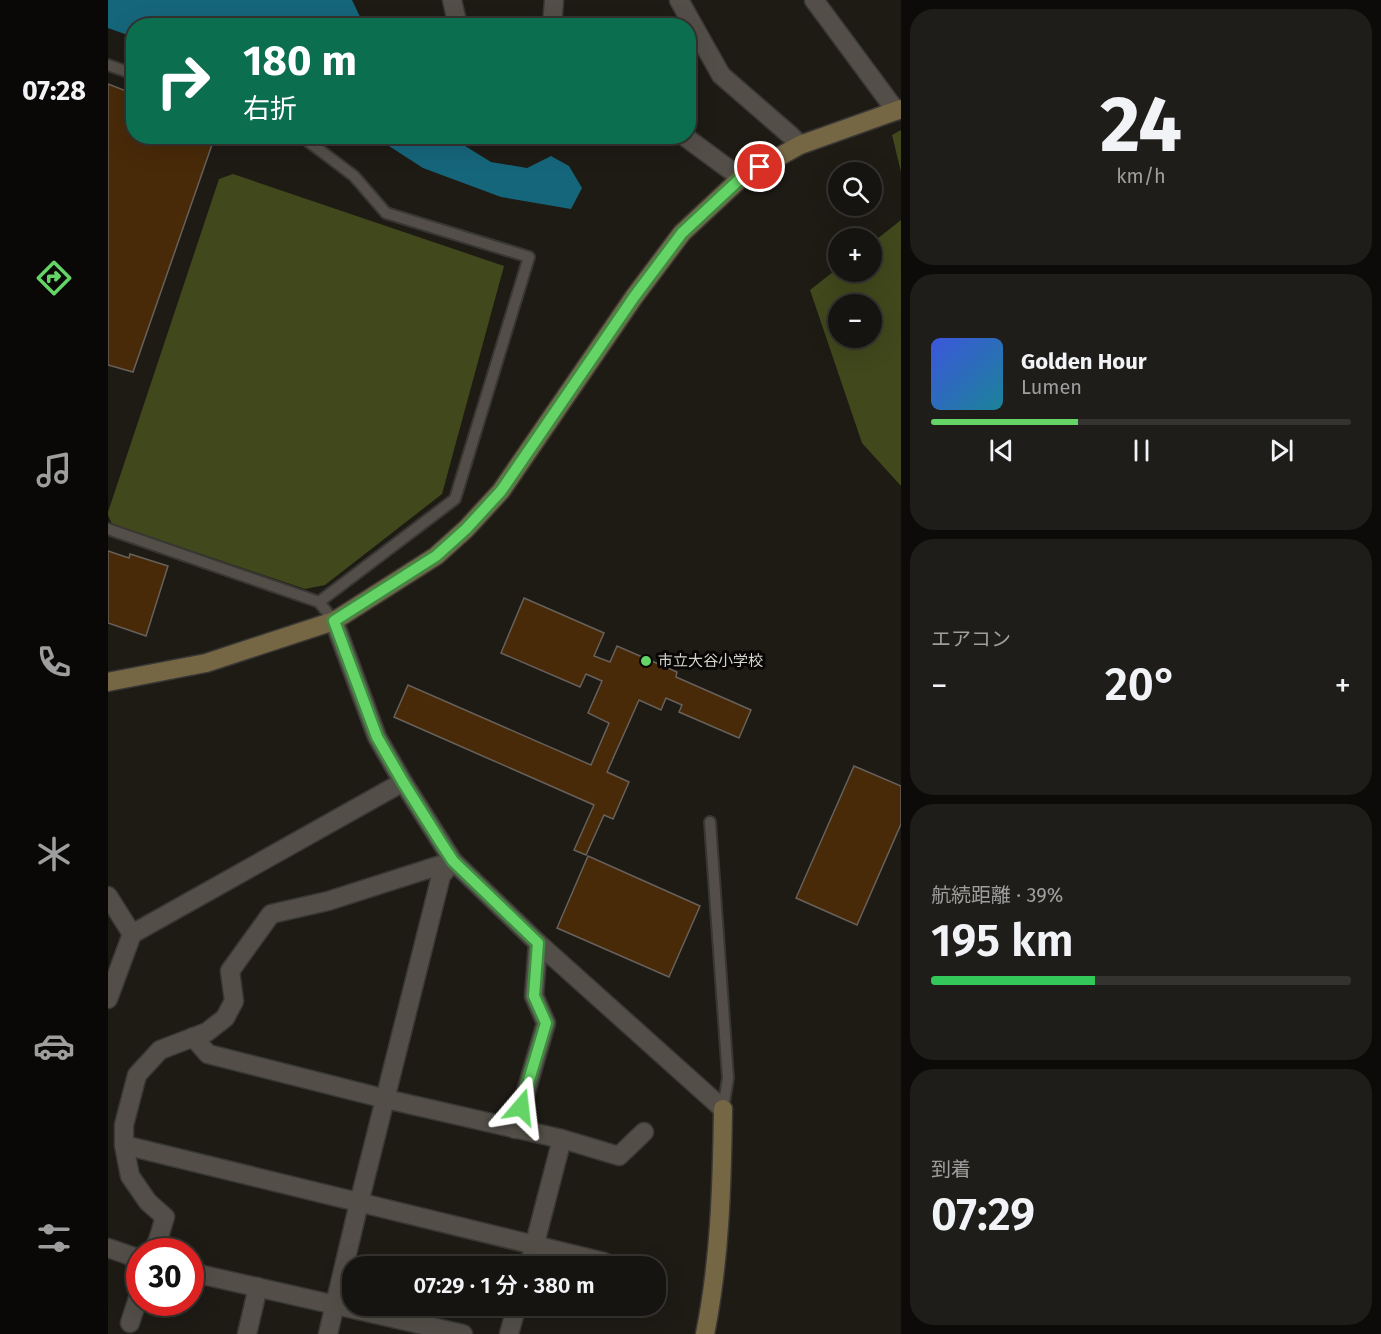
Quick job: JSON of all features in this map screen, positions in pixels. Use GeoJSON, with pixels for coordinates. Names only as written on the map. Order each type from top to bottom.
{"type":"FeatureCollection","features":[{"type":"Feature","properties":{"kind":"street"},"geometry":{"type":"LineString","coordinates":[[452,0],[456,18]]}},
{"type":"Feature","properties":{"kind":"street"},"geometry":{"type":"LineString","coordinates":[[553,18],[554,0]]}},
{"type":"Feature","properties":{"kind":"street"},"geometry":{"type":"LineString","coordinates":[[679,0],[689,18]]}},
{"type":"Feature","properties":{"kind":"street"},"geometry":{"type":"LineString","coordinates":[[108,682],[206,663],[334,621],[436,556],[501,491],[634,297],[682,233],[741,178],[800,145],[899,110],[814,0]]}},
{"type":"Feature","properties":{"kind":"street"},"geometry":{"type":"LineString","coordinates":[[696,30],[721,75],[800,145]]}},
{"type":"Feature","properties":{"kind":"street"},"geometry":{"type":"LineString","coordinates":[[695,144],[741,178]]}},
{"type":"Feature","properties":{"kind":"street"},"geometry":{"type":"LineString","coordinates":[[334,621],[377,737],[453,861],[538,943],[723,1109],[722,1191],[712,1302],[705,1334]]}},
{"type":"Feature","properties":{"kind":"street"},"geometry":{"type":"LineString","coordinates":[[108,999],[132,934],[403,782]]}},
{"type":"Feature","properties":{"kind":"street"},"geometry":{"type":"LineString","coordinates":[[159,1238],[165,1217],[148,1202],[130,1176],[124,1145],[124,1125],[137,1075],[160,1050],[207,1032],[225,1018],[234,1001],[230,971],[271,914],[328,901],[453,861]]}},
{"type":"Feature","properties":{"kind":"street"},"geometry":{"type":"LineString","coordinates":[[328,1334],[441,876],[453,861]]}},
{"type":"Feature","properties":{"kind":"street"},"geometry":{"type":"LineString","coordinates":[[108,896],[132,934]]}},
{"type":"Feature","properties":{"kind":"street"},"geometry":{"type":"LineString","coordinates":[[515,1129],[546,1023],[534,996],[538,943]]}},
{"type":"Feature","properties":{"kind":"street"},"geometry":{"type":"LineString","coordinates":[[193,1037],[208,1054],[386,1099],[562,1139],[619,1156],[644,1132]]}},
{"type":"Feature","properties":{"kind":"street"},"geometry":{"type":"LineString","coordinates":[[532,1256],[562,1139]]}},
{"type":"Feature","properties":{"kind":"street"},"geometry":{"type":"LineString","coordinates":[[124,1145],[580,1256]]}},
{"type":"Feature","properties":{"kind":"street"},"geometry":{"type":"LineString","coordinates":[[108,1248],[126,1254]]}},
{"type":"Feature","properties":{"kind":"street"},"geometry":{"type":"LineString","coordinates":[[204,1275],[463,1334]]}},
{"type":"Feature","properties":{"kind":"street"},"geometry":{"type":"LineString","coordinates":[[247,1334],[258,1287]]}},
{"type":"Feature","properties":{"kind":"street"},"geometry":{"type":"LineString","coordinates":[[130,1323],[132,1316]]}},
{"type":"Feature","properties":{"kind":"street"},"geometry":{"type":"LineString","coordinates":[[509,1334],[515,1316]]}},
{"type":"Feature","properties":{"kind":"lane"},"geometry":{"type":"LineString","coordinates":[[108,65],[126,71]]}},
{"type":"Feature","properties":{"kind":"lane"},"geometry":{"type":"LineString","coordinates":[[312,144],[354,176],[386,213],[530,257],[455,499],[319,602]]}},
{"type":"Feature","properties":{"kind":"lane"},"geometry":{"type":"LineString","coordinates":[[108,529],[319,602],[334,621]]}},
{"type":"Feature","properties":{"kind":"lane"},"geometry":{"type":"LineString","coordinates":[[710,822],[728,1078],[723,1109]]}},
{"type":"Feature","properties":{"kind":"green space"},"geometry":{"type":"Polygon","coordinates":[[[901,130],[901,172],[892,135],[901,130]]]}},
{"type":"Feature","properties":{"kind":"green space"},"geometry":{"type":"Polygon","coordinates":[[[233,174],[504,266],[442,494],[325,585],[305,589],[112,524],[108,515],[219,179],[233,174]]]}},
{"type":"Feature","properties":{"kind":"green space"},"geometry":{"type":"Polygon","coordinates":[[[901,220],[901,486],[862,443],[830,348],[882,348],[882,294],[828,294],[828,343],[810,290],[828,276],[828,282],[882,282],[882,235],[901,220]]]}},
{"type":"Feature","properties":{"kind":"water"},"geometry":{"type":"Polygon","coordinates":[[[108,0],[352,0],[361,18],[126,18],[126,34],[108,28],[108,0]]]}},
{"type":"Feature","properties":{"kind":"water"},"geometry":{"type":"Polygon","coordinates":[[[386,144],[462,144],[491,162],[527,168],[551,156],[569,166],[582,188],[571,209],[501,197],[423,168],[386,144]]]}},
{"type":"Feature","properties":{"kind":"building"},"geometry":{"type":"Polygon","coordinates":[[[108,84],[126,91],[126,144],[212,144],[133,372],[108,365],[108,84]]]}},
{"type":"Feature","properties":{"kind":"building"},"geometry":{"type":"Polygon","coordinates":[[[108,551],[129,558],[130,554],[168,566],[146,636],[108,623],[108,551]]]}},
{"type":"Feature","properties":{"kind":"building"},"geometry":{"type":"Polygon","coordinates":[[[524,598],[604,633],[594,656],[610,662],[617,646],[677,672],[676,677],[751,710],[739,738],[679,712],[682,705],[666,698],[661,710],[639,700],[607,772],[629,782],[613,819],[604,815],[586,855],[574,850],[594,805],[394,717],[408,685],[591,765],[609,723],[588,713],[602,681],[586,674],[580,687],[501,653],[524,598]]]}},
{"type":"Feature","properties":{"kind":"building"},"geometry":{"type":"Polygon","coordinates":[[[854,766],[901,786],[901,824],[857,925],[796,898],[854,766]]]}},
{"type":"Feature","properties":{"kind":"building"},"geometry":{"type":"Polygon","coordinates":[[[588,856],[700,906],[669,977],[557,928],[588,856]]]}},
{"type":"Feature","properties":{"kind":"place","name":"市立大谷小学校"},"geometry":{"type":"Point","coordinates":[646,661]}},
{"type":"Feature","properties":{"kind":"route"},"geometry":{"type":"LineString","coordinates":[[521,1107],[546,1023],[534,996],[538,943],[453,861],[440,841],[377,737],[334,621],[436,556],[466,529],[501,491],[634,297],[682,233],[741,178],[760,167]]}}]}
